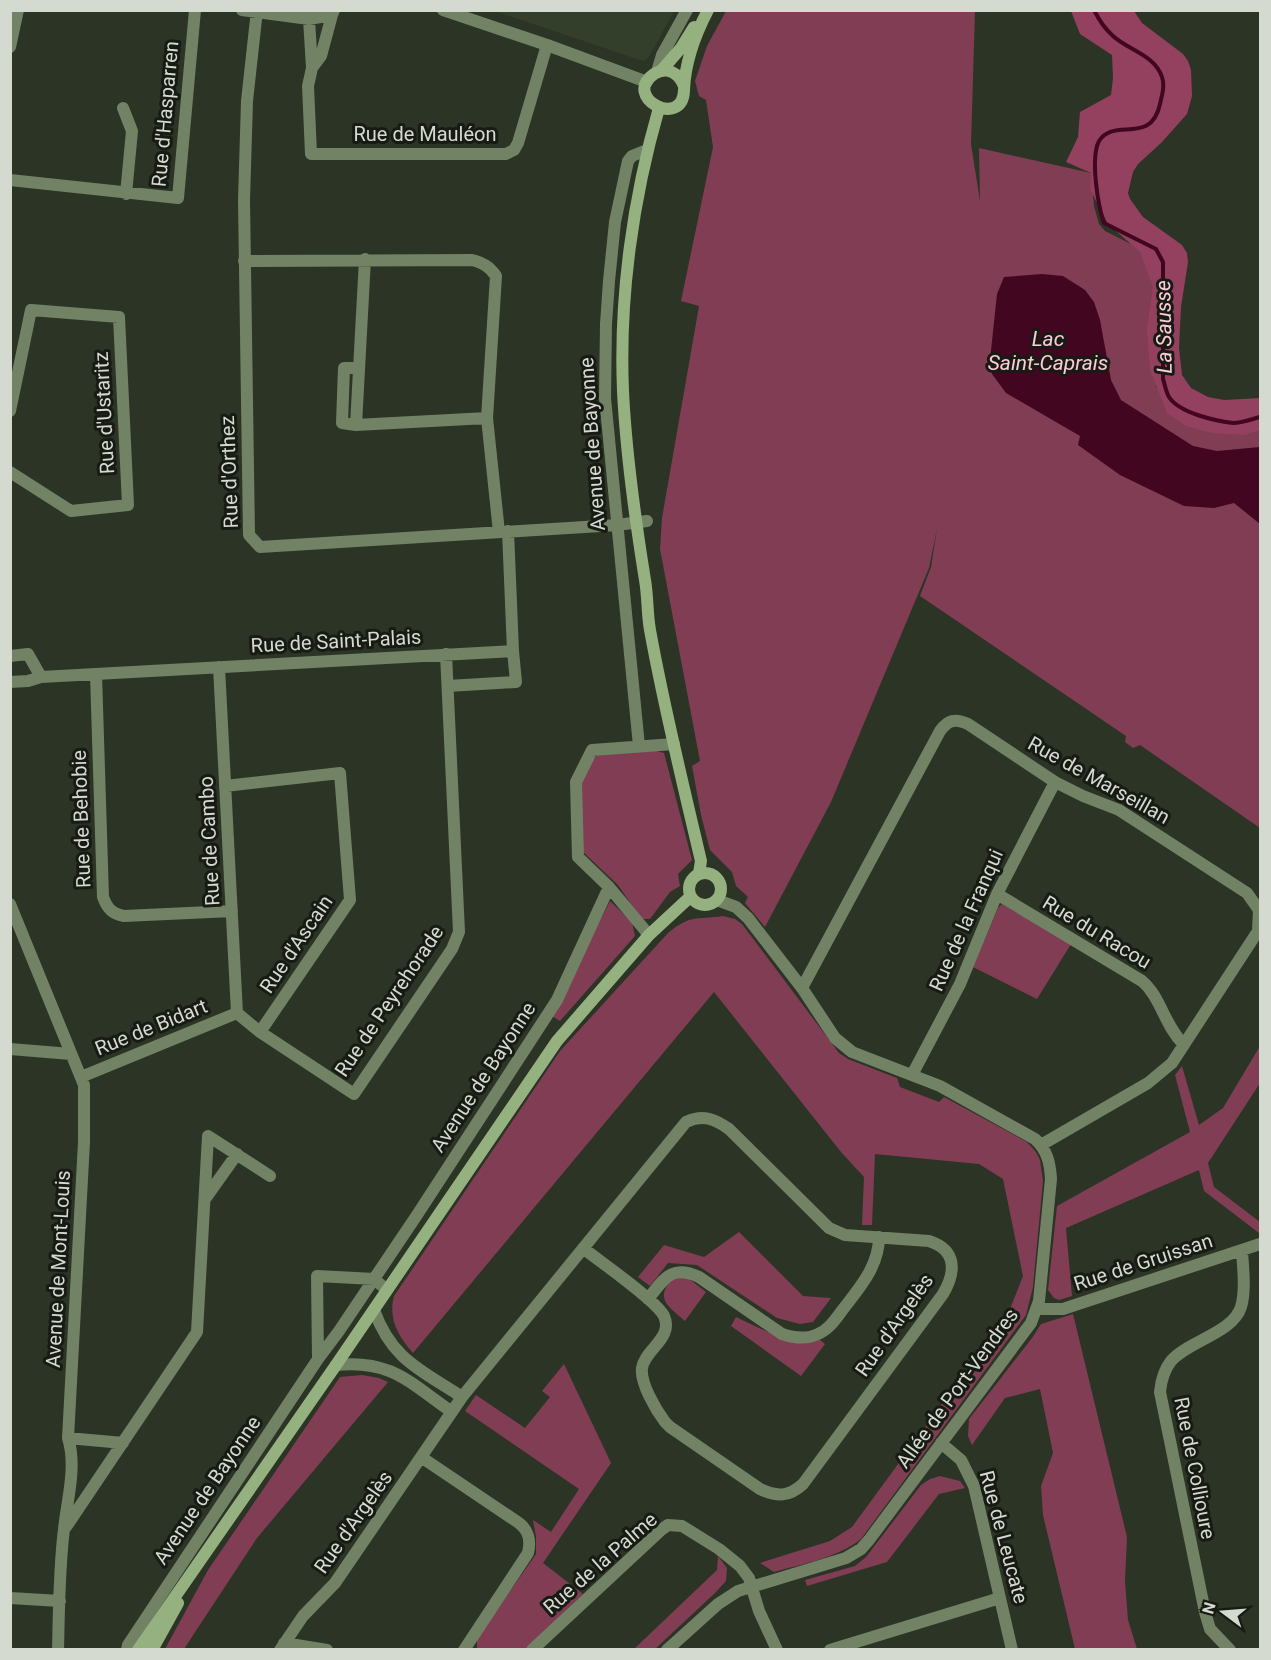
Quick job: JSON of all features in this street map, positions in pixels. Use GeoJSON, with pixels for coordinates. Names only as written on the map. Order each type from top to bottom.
{"type":"FeatureCollection","features":[{"type":"Feature","properties":{"kind":"street"},"geometry":{"type":"LineString","coordinates":[[10,47],[18,10]]}},
{"type":"Feature","properties":{"kind":"street","name":"Rue d'Hasparren"},"geometry":{"type":"LineString","coordinates":[[10,180],[178,198],[195,10]]}},
{"type":"Feature","properties":{"kind":"street","name":"Rue de Mauléon"},"geometry":{"type":"LineString","coordinates":[[242,10],[309,15],[333,13],[321,56],[312,68]]}},
{"type":"Feature","properties":{"kind":"street"},"geometry":{"type":"LineString","coordinates":[[443,10],[647,82]]}},
{"type":"Feature","properties":{"kind":"street"},"geometry":{"type":"LineString","coordinates":[[659,72],[662,55],[687,10]]}},
{"type":"Feature","properties":{"kind":"street"},"geometry":{"type":"LineString","coordinates":[[706,10],[688,61],[684,93],[679,103],[669,108],[658,108],[647,97],[647,82],[681,48],[706,10]]}},
{"type":"Feature","properties":{"kind":"street","name":"Rue d'Orthez"},"geometry":{"type":"LineString","coordinates":[[257,12],[247,101],[244,200],[249,535],[260,547],[641,522]]}},
{"type":"Feature","properties":{"kind":"street","name":"Rue de Mauléon"},"geometry":{"type":"LineString","coordinates":[[309,15],[312,68],[308,86],[311,153],[506,154],[518,143],[547,45]]}},
{"type":"Feature","properties":{"kind":"street"},"geometry":{"type":"LineString","coordinates":[[659,72],[674,72],[684,86]]}},
{"type":"Feature","properties":{"kind":"street"},"geometry":{"type":"LineString","coordinates":[[123,108],[132,131],[126,194]]}},
{"type":"Feature","properties":{"kind":"street","name":"Avenue de Bayonne"},"geometry":{"type":"LineString","coordinates":[[658,108],[647,150],[634,220],[627,282],[623,391],[627,442],[641,522],[650,628],[701,861],[699,873]]}},
{"type":"Feature","properties":{"kind":"street","name":"Avenue de Bayonne"},"geometry":{"type":"LineString","coordinates":[[639,746],[604,398],[608,292],[615,222],[628,161],[632,156],[647,150]]}},
{"type":"Feature","properties":{"kind":"street"},"geometry":{"type":"LineString","coordinates":[[365,259],[356,425],[486,418]]}},
{"type":"Feature","properties":{"kind":"street"},"geometry":{"type":"LineString","coordinates":[[244,261],[472,260],[491,268],[496,276],[486,418],[503,531],[516,682],[448,686]]}},
{"type":"Feature","properties":{"kind":"street","name":"Rue d'Ustaritz"},"geometry":{"type":"LineString","coordinates":[[10,411],[31,310],[119,318],[128,505],[71,511],[10,472]]}},
{"type":"Feature","properties":{"kind":"street"},"geometry":{"type":"LineString","coordinates":[[10,345],[24,348]]}},
{"type":"Feature","properties":{"kind":"street","name":"Rue de Saint-Palais"},"geometry":{"type":"LineString","coordinates":[[10,682],[28,681],[41,676],[513,651]]}},
{"type":"Feature","properties":{"kind":"street"},"geometry":{"type":"LineString","coordinates":[[10,656],[28,654],[41,676]]}},
{"type":"Feature","properties":{"kind":"street","name":"Rue de Peyrehorade"},"geometry":{"type":"LineString","coordinates":[[237,1013],[260,1032],[354,1094],[452,949],[459,932],[446,654]]}},
{"type":"Feature","properties":{"kind":"street","name":"Rue de Cambo"},"geometry":{"type":"LineString","coordinates":[[219,667],[237,1013]]}},
{"type":"Feature","properties":{"kind":"street","name":"Rue de Behobie"},"geometry":{"type":"LineString","coordinates":[[96,674],[103,897],[107,906],[114,914],[124,916],[232,911]]}},
{"type":"Feature","properties":{"kind":"street","name":"Rue de Marseillan"},"geometry":{"type":"LineString","coordinates":[[802,988],[944,725],[955,720],[968,724],[1055,782],[1119,810],[1247,893],[1256,904],[1260,916],[1258,931],[1172,1063],[1148,1083],[1041,1144]]}},
{"type":"Feature","properties":{"kind":"street"},"geometry":{"type":"LineString","coordinates":[[649,935],[609,887],[578,857],[576,782],[592,750],[674,744]]}},
{"type":"Feature","properties":{"kind":"street","name":"Rue d'Ascain"},"geometry":{"type":"LineString","coordinates":[[225,786],[340,773],[350,900],[260,1032]]}},
{"type":"Feature","properties":{"kind":"street","name":"Rue de la Franqui"},"geometry":{"type":"LineString","coordinates":[[912,1075],[960,984],[998,894],[1055,782]]}},
{"type":"Feature","properties":{"kind":"street"},"geometry":{"type":"LineString","coordinates":[[699,873],[711,873],[720,882],[720,895],[711,904],[699,905],[690,897],[689,883],[699,873]]}},
{"type":"Feature","properties":{"kind":"street","name":"Avenue de Bayonne"},"geometry":{"type":"LineString","coordinates":[[127,1650],[168,1582],[374,1279],[557,1000],[609,887]]}},
{"type":"Feature","properties":{"kind":"street","name":"Rue du Racou"},"geometry":{"type":"LineString","coordinates":[[998,894],[1142,981],[1153,992],[1166,1022],[1184,1045]]}},
{"type":"Feature","properties":{"kind":"street","name":"Avenue de Bayonne"},"geometry":{"type":"LineString","coordinates":[[138,1650],[177,1598],[557,1041],[649,935],[690,897]]}},
{"type":"Feature","properties":{"kind":"street"},"geometry":{"type":"LineString","coordinates":[[717,900],[736,907],[748,918],[802,988],[835,1038],[852,1052],[947,1089],[1041,1144]]}},
{"type":"Feature","properties":{"kind":"street","name":"Avenue de Mont-Louis"},"geometry":{"type":"LineString","coordinates":[[10,904],[84,1085],[84,1142],[68,1438],[72,1451],[69,1501],[63,1530],[58,1650]]}},
{"type":"Feature","properties":{"kind":"street","name":"Rue de Bidart"},"geometry":{"type":"LineString","coordinates":[[81,1077],[237,1013]]}},
{"type":"Feature","properties":{"kind":"street"},"geometry":{"type":"LineString","coordinates":[[10,1049],[71,1054]]}},
{"type":"Feature","properties":{"kind":"street","name":"Rue d'Argelès"},"geometry":{"type":"LineString","coordinates":[[282,1646],[303,1616],[335,1583],[462,1397],[583,1248],[686,1122],[699,1118],[715,1120],[729,1129],[829,1228],[845,1235],[919,1240],[937,1244],[951,1259],[952,1268],[949,1284],[803,1484],[790,1493],[775,1495],[760,1489],[665,1422],[642,1374],[643,1364],[663,1337],[666,1325],[662,1313],[648,1299],[583,1248]]}},
{"type":"Feature","properties":{"kind":"street"},"geometry":{"type":"LineString","coordinates":[[63,1530],[197,1332],[208,1136],[270,1176]]}},
{"type":"Feature","properties":{"kind":"street","name":"Allée de Port-Vendres"},"geometry":{"type":"LineString","coordinates":[[667,1650],[718,1604],[738,1591],[846,1558],[861,1549],[1016,1344],[1031,1323],[1037,1309],[1051,1179],[1049,1159],[1041,1144]]}},
{"type":"Feature","properties":{"kind":"street"},"geometry":{"type":"LineString","coordinates":[[204,1199],[237,1154]]}},
{"type":"Feature","properties":{"kind":"street"},"geometry":{"type":"LineString","coordinates":[[648,1299],[670,1274],[684,1271],[699,1277],[782,1334],[798,1338],[813,1336],[827,1329],[865,1281],[877,1255],[879,1237]]}},
{"type":"Feature","properties":{"kind":"street","name":"Rue de Gruissan"},"geometry":{"type":"LineString","coordinates":[[1037,1309],[1063,1309],[1260,1244]]}},
{"type":"Feature","properties":{"kind":"street","name":"Rue de Collioure"},"geometry":{"type":"LineString","coordinates":[[1230,1650],[1210,1629],[1205,1612],[1160,1392],[1162,1380],[1171,1362],[1230,1323],[1239,1313],[1243,1296],[1242,1251]]}},
{"type":"Feature","properties":{"kind":"street"},"geometry":{"type":"LineString","coordinates":[[318,1359],[317,1276],[374,1279],[387,1290]]}},
{"type":"Feature","properties":{"kind":"street"},"geometry":{"type":"LineString","coordinates":[[374,1310],[385,1336],[404,1359],[462,1397]]}},
{"type":"Feature","properties":{"kind":"street"},"geometry":{"type":"LineString","coordinates":[[336,1365],[366,1364],[393,1371],[452,1412]]}},
{"type":"Feature","properties":{"kind":"street"},"geometry":{"type":"LineString","coordinates":[[68,1438],[123,1443]]}},
{"type":"Feature","properties":{"kind":"street","name":"Rue de Leucate"},"geometry":{"type":"LineString","coordinates":[[941,1443],[961,1460],[974,1486],[1012,1650]]}},
{"type":"Feature","properties":{"kind":"street"},"geometry":{"type":"LineString","coordinates":[[421,1457],[519,1523],[529,1535],[528,1553],[464,1650]]}},
{"type":"Feature","properties":{"kind":"street","name":"Rue de la Palme"},"geometry":{"type":"LineString","coordinates":[[532,1650],[668,1525],[682,1526],[719,1549],[746,1573],[759,1611],[777,1650]]}},
{"type":"Feature","properties":{"kind":"street","name":"Avenue de Bayonne"},"geometry":{"type":"LineString","coordinates":[[168,1582],[177,1598]]}},
{"type":"Feature","properties":{"kind":"street"},"geometry":{"type":"LineString","coordinates":[[10,1598],[60,1601]]}},
{"type":"Feature","properties":{"kind":"street","name":"Avenue de Bayonne"},"geometry":{"type":"LineString","coordinates":[[152,1650],[177,1598]]}},
{"type":"Feature","properties":{"kind":"street"},"geometry":{"type":"LineString","coordinates":[[830,1650],[1000,1598]]}},
{"type":"Feature","properties":{"kind":"street"},"geometry":{"type":"LineString","coordinates":[[282,1646],[327,1650]]}},
{"type":"Feature","properties":{"kind":"shaded area"},"geometry":{"type":"Polygon","coordinates":[[[495,11],[674,11],[649,57],[643,61],[495,11]]]}},
{"type":"Feature","properties":{"kind":"shaded area"},"geometry":{"type":"Polygon","coordinates":[[[726,11],[975,11],[971,144],[980,201],[979,148],[1091,173],[1094,206],[1099,224],[1105,231],[1135,246],[1156,266],[1156,387],[1260,422],[1260,828],[1140,745],[1133,748],[1125,742],[1126,736],[920,596],[931,567],[937,529],[929,568],[831,802],[765,927],[745,903],[748,897],[736,886],[732,872],[710,850],[692,766],[700,761],[660,549],[662,518],[699,306],[681,301],[713,147],[706,100],[699,96],[695,81],[707,46],[726,11]]]}},
{"type":"Feature","properties":{"kind":"shaded area"},"geometry":{"type":"Polygon","coordinates":[[[1071,11],[1134,11],[1142,23],[1183,54],[1188,61],[1191,70],[1192,96],[1187,114],[1138,164],[1133,172],[1128,193],[1143,217],[1182,245],[1187,253],[1179,348],[1182,375],[1191,388],[1208,397],[1224,400],[1260,398],[1260,430],[1244,435],[1212,433],[1186,426],[1167,413],[1150,370],[1147,328],[1153,287],[1140,252],[1108,224],[1090,189],[1091,173],[1066,162],[1078,137],[1080,112],[1111,95],[1113,78],[1112,55],[1080,34],[1071,11]]]}},
{"type":"Feature","properties":{"kind":"shaded area"},"geometry":{"type":"Polygon","coordinates":[[[653,750],[664,753],[692,860],[678,874],[680,886],[670,892],[650,919],[641,919],[618,885],[583,852],[581,783],[598,754],[653,750]]]}},
{"type":"Feature","properties":{"kind":"shaded area"},"geometry":{"type":"Polygon","coordinates":[[[610,901],[632,922],[635,936],[560,1021],[552,1016],[610,901]]]}},
{"type":"Feature","properties":{"kind":"shaded area"},"geometry":{"type":"Polygon","coordinates":[[[1002,904],[1071,944],[1037,999],[973,967],[998,908],[1002,904]]]}},
{"type":"Feature","properties":{"kind":"shaded area"},"geometry":{"type":"Polygon","coordinates":[[[723,916],[735,919],[742,924],[839,1053],[848,1059],[897,1078],[900,1087],[939,1102],[944,1097],[1027,1142],[1040,1160],[1043,1181],[1033,1287],[1026,1315],[861,1539],[852,1546],[830,1556],[774,1572],[760,1563],[830,1541],[852,1527],[1008,1314],[1023,1276],[1003,1179],[979,1164],[875,1154],[872,1225],[862,1225],[864,1177],[841,1152],[714,992],[413,1353],[399,1334],[392,1312],[394,1296],[560,1051],[668,933],[688,920],[723,916]]]}},
{"type":"Feature","properties":{"kind":"shaded area"},"geometry":{"type":"Polygon","coordinates":[[[1260,1046],[1260,1083],[1208,1163],[1214,1187],[1260,1222],[1259,1233],[1204,1191],[1199,1170],[1066,1228],[1072,1296],[1059,1300],[1054,1298],[1048,1290],[1057,1206],[1190,1132],[1175,1075],[1182,1066],[1199,1125],[1223,1108],[1260,1046]]]}},
{"type":"Feature","properties":{"kind":"shaded area"},"geometry":{"type":"Polygon","coordinates":[[[739,1232],[803,1296],[831,1298],[813,1322],[800,1324],[777,1318],[697,1265],[668,1263],[650,1286],[638,1277],[664,1245],[704,1257],[739,1232]]]}},
{"type":"Feature","properties":{"kind":"shaded area"},"geometry":{"type":"Polygon","coordinates":[[[673,1278],[688,1278],[706,1292],[685,1321],[669,1306],[664,1297],[664,1291],[673,1278]]]}},
{"type":"Feature","properties":{"kind":"shaded area"},"geometry":{"type":"Polygon","coordinates":[[[1073,1314],[1127,1537],[1125,1581],[1128,1620],[1137,1649],[1075,1649],[1043,1515],[1041,1486],[1053,1453],[1040,1389],[1005,1398],[972,1445],[968,1436],[969,1419],[1041,1324],[1073,1314]]]}},
{"type":"Feature","properties":{"kind":"shaded area"},"geometry":{"type":"Polygon","coordinates":[[[736,1317],[776,1335],[796,1339],[819,1339],[825,1344],[801,1376],[731,1326],[736,1317]]]}},
{"type":"Feature","properties":{"kind":"shaded area"},"geometry":{"type":"Polygon","coordinates":[[[564,1364],[611,1463],[543,1563],[583,1594],[525,1649],[477,1649],[477,1639],[536,1554],[533,1520],[551,1532],[579,1489],[465,1411],[476,1395],[525,1428],[550,1397],[542,1391],[564,1364]]]}},
{"type":"Feature","properties":{"kind":"shaded area"},"geometry":{"type":"Polygon","coordinates":[[[362,1375],[388,1382],[257,1538],[184,1649],[165,1649],[208,1570],[340,1377],[362,1375]]]}},
{"type":"Feature","properties":{"kind":"shaded area"},"geometry":{"type":"Polygon","coordinates":[[[940,1476],[960,1481],[965,1488],[939,1494],[887,1562],[807,1586],[805,1580],[855,1566],[866,1557],[921,1485],[940,1476]]]}},
{"type":"Feature","properties":{"kind":"shaded area"},"geometry":{"type":"Polygon","coordinates":[[[718,1556],[727,1568],[726,1581],[655,1649],[634,1649],[717,1570],[718,1556]]]}},
{"type":"Feature","properties":{"kind":"water","name":"Lac Saint-Caprais"},"geometry":{"type":"Polygon","coordinates":[[[1042,274],[1063,276],[1085,290],[1094,302],[1100,320],[1111,380],[1121,400],[1193,446],[1217,451],[1260,447],[1260,524],[1234,503],[1214,508],[1184,506],[1120,475],[1078,445],[1080,436],[1006,393],[992,374],[990,360],[997,294],[1004,277],[1042,274]]]}},
{"type":"Feature","properties":{"kind":"waterway","name":"La Sausse"},"geometry":{"type":"LineString","coordinates":[[1094,10],[1102,24],[1113,36],[1154,63],[1163,80],[1160,104],[1155,117],[1141,128],[1106,134],[1099,141],[1096,149],[1095,170],[1097,194],[1104,223],[1156,249],[1163,262],[1163,379],[1167,393],[1181,408],[1208,418],[1233,423],[1260,417]]}}]}
